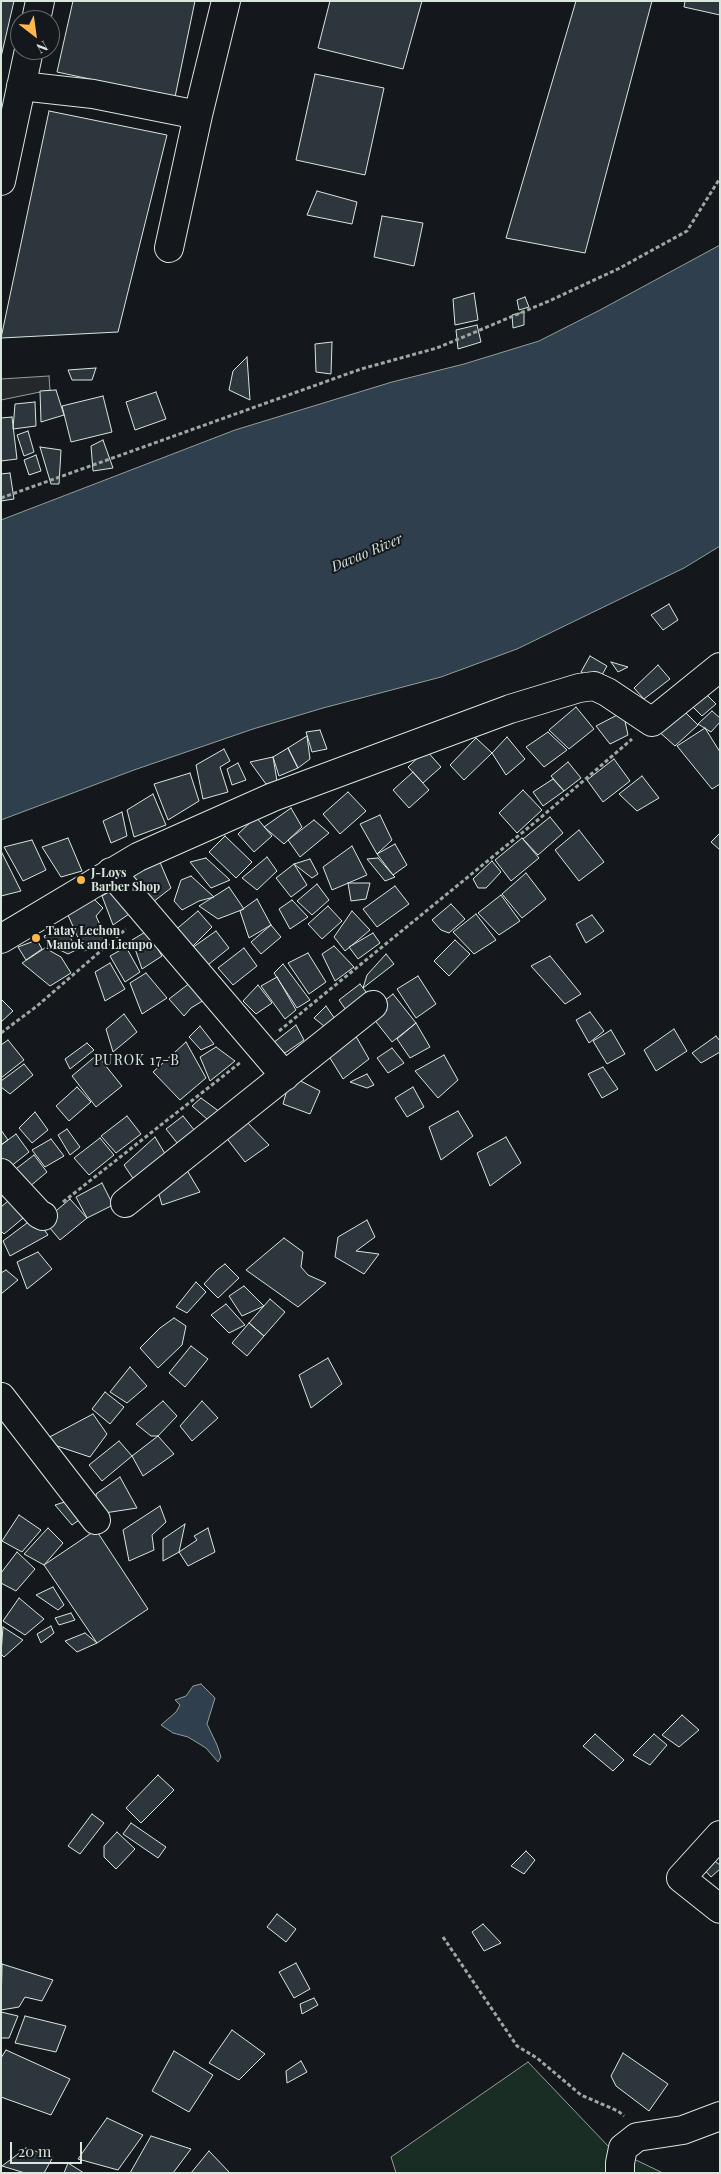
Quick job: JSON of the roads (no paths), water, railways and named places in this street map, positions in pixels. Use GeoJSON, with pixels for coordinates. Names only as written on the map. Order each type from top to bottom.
{"type":"FeatureCollection","features":[{"type":"Feature","properties":{"kind":"street"},"geometry":{"type":"LineString","coordinates":[[169,248],[198,115],[226,1]]}},
{"type":"Feature","properties":{"kind":"street"},"geometry":{"type":"LineString","coordinates":[[1,181],[27,60]]}},
{"type":"Feature","properties":{"kind":"street"},"geometry":{"type":"LineString","coordinates":[[21,86],[93,94],[198,115]]}},
{"type":"Feature","properties":{"kind":"street"},"geometry":{"type":"LineString","coordinates":[[1,938],[138,857],[273,797],[510,709],[579,688],[594,686],[607,692],[652,722],[720,667]]}},
{"type":"Feature","properties":{"kind":"street"},"geometry":{"type":"LineString","coordinates":[[111,872],[285,1076]]}},
{"type":"Feature","properties":{"kind":"street"},"geometry":{"type":"LineString","coordinates":[[125,1203],[373,1005]]}},
{"type":"Feature","properties":{"kind":"street"},"geometry":{"type":"LineString","coordinates":[[1,1173],[43,1216]]}},
{"type":"Feature","properties":{"kind":"street"},"geometry":{"type":"LineString","coordinates":[[5,1411],[96,1520]]}},
{"type":"Feature","properties":{"kind":"street"},"geometry":{"type":"LineString","coordinates":[[720,1835],[681,1878],[720,1909]]}},
{"type":"Feature","properties":{"kind":"street"},"geometry":{"type":"LineString","coordinates":[[620,2173],[623,2148],[637,2138],[684,2130],[720,2116]]}},
{"type":"Feature","properties":{"kind":"water","name":"Davao River"},"geometry":{"type":"Polygon","coordinates":[[[720,245],[720,546],[684,568],[517,649],[441,677],[323,708],[253,729],[134,770],[1,820],[1,520],[235,430],[392,382],[464,364],[539,341],[720,245]]]}},
{"type":"Feature","properties":{"kind":"water"},"geometry":{"type":"Polygon","coordinates":[[[201,1684],[215,1698],[207,1724],[221,1757],[218,1762],[206,1748],[188,1737],[173,1733],[161,1725],[176,1712],[180,1705],[175,1700],[186,1696],[193,1686],[201,1684]]]}},
{"type":"Feature","properties":{"kind":"place","name":"J-Loys Barber Shop"},"geometry":{"type":"Point","coordinates":[81,880]}},
{"type":"Feature","properties":{"kind":"place","name":"Tatay Lechon Manok and Liempo"},"geometry":{"type":"Point","coordinates":[36,938]}},
{"type":"Feature","properties":{"kind":"district","name":"PUROK 17-B"},"geometry":{"type":"Point","coordinates":[137,1061]}}]}
